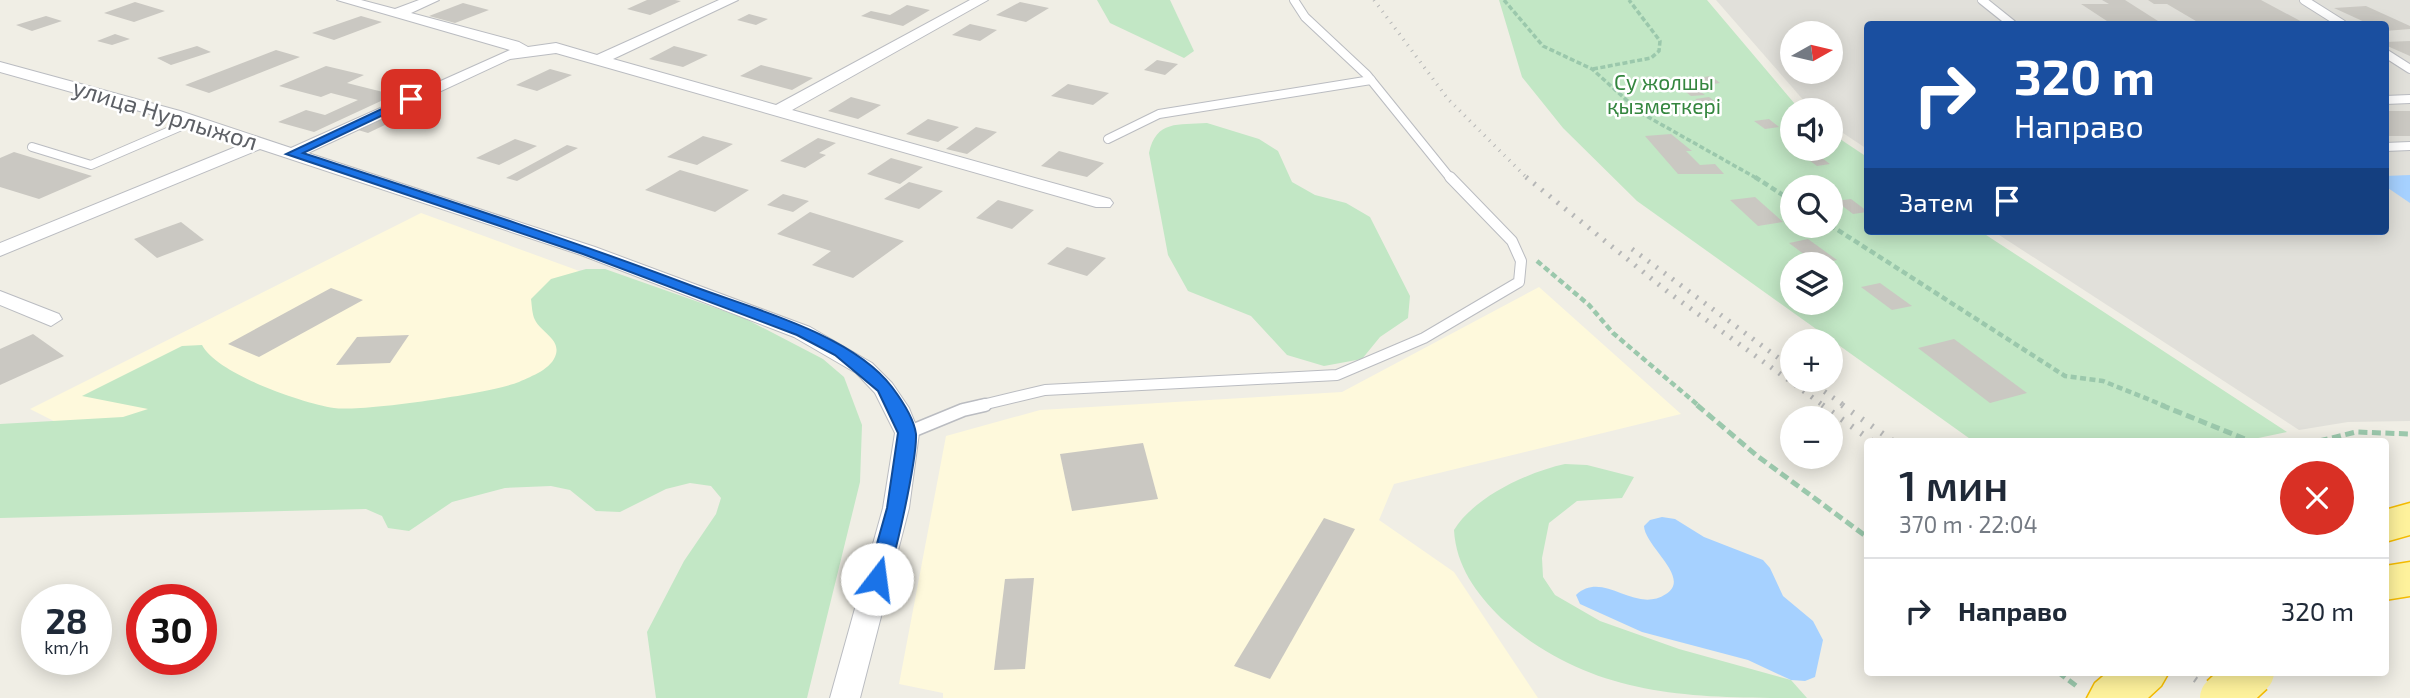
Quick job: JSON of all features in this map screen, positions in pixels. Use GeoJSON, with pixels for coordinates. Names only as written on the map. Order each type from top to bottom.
{"type":"FeatureCollection","features":[{"type":"Feature","properties":{"kind":"highway"},"geometry":{"type":"LineString","coordinates":[[2389,525],[2410,519]]}},
{"type":"Feature","properties":{"kind":"highway"},"geometry":{"type":"LineString","coordinates":[[2389,582],[2410,579]]}},
{"type":"Feature","properties":{"kind":"highway"},"geometry":{"type":"LineString","coordinates":[[2098,695],[2135,676]]}},
{"type":"Feature","properties":{"kind":"highway"},"geometry":{"type":"LineString","coordinates":[[2223,698],[2247,676]]}},
{"type":"Feature","properties":{"kind":"street"},"geometry":{"type":"LineString","coordinates":[[344,0],[513,45],[523,51]]}},
{"type":"Feature","properties":{"kind":"street"},"geometry":{"type":"LineString","coordinates":[[396,14],[432,0]]}},
{"type":"Feature","properties":{"kind":"street"},"geometry":{"type":"LineString","coordinates":[[598,60],[732,0]]}},
{"type":"Feature","properties":{"kind":"street"},"geometry":{"type":"LineString","coordinates":[[777,111],[981,0]]}},
{"type":"Feature","properties":{"kind":"street"},"geometry":{"type":"LineString","coordinates":[[292,154],[506,55],[556,48],[1103,203]]}},
{"type":"Feature","properties":{"kind":"street","name":"улица Нурлыжол"},"geometry":{"type":"LineString","coordinates":[[0,67],[192,121],[588,251],[802,332],[841,352],[877,381],[897,408],[907,433]]}},
{"type":"Feature","properties":{"kind":"street"},"geometry":{"type":"LineString","coordinates":[[0,250],[260,143]]}},
{"type":"Feature","properties":{"kind":"street"},"geometry":{"type":"LineString","coordinates":[[0,297],[51,319]]}},
{"type":"Feature","properties":{"kind":"street"},"geometry":{"type":"LineString","coordinates":[[845,698],[896,508],[907,433]]}},
{"type":"Feature","properties":{"kind":"lane"},"geometry":{"type":"LineString","coordinates":[[907,433],[963,410],[1045,390],[1337,375],[1423,338],[1518,282],[1521,261],[1512,241],[1444,171],[1371,80],[1306,17],[1294,0]]}},
{"type":"Feature","properties":{"kind":"lane"},"geometry":{"type":"LineString","coordinates":[[1982,0],[2008,21]]}},
{"type":"Feature","properties":{"kind":"lane"},"geometry":{"type":"LineString","coordinates":[[2304,0],[2337,21]]}},
{"type":"Feature","properties":{"kind":"lane"},"geometry":{"type":"LineString","coordinates":[[2389,56],[2410,69]]}},
{"type":"Feature","properties":{"kind":"lane"},"geometry":{"type":"LineString","coordinates":[[1108,139],[1159,114],[1371,80]]}},
{"type":"Feature","properties":{"kind":"lane"},"geometry":{"type":"LineString","coordinates":[[2389,100],[2410,99]]}},
{"type":"Feature","properties":{"kind":"lane"},"geometry":{"type":"LineString","coordinates":[[32,147],[91,164],[192,121]]}},
{"type":"Feature","properties":{"kind":"lane"},"geometry":{"type":"LineString","coordinates":[[2389,147],[2410,146]]}},
{"type":"Feature","properties":{"kind":"path"},"geometry":{"type":"LineString","coordinates":[[1504,0],[1543,46],[1592,69],[1642,113],[1780,193]]}},
{"type":"Feature","properties":{"kind":"path"},"geometry":{"type":"LineString","coordinates":[[1592,69],[1651,58],[1659,51],[1660,41],[1629,0]]}},
{"type":"Feature","properties":{"kind":"path"},"geometry":{"type":"LineString","coordinates":[[1843,233],[2065,376],[2103,382],[2243,438]]}},
{"type":"Feature","properties":{"kind":"path"},"geometry":{"type":"LineString","coordinates":[[1512,241],[1563,282],[1613,332],[1756,455],[1864,535]]}},
{"type":"Feature","properties":{"kind":"path"},"geometry":{"type":"LineString","coordinates":[[2331,438],[2356,432],[2410,434]]}},
{"type":"Feature","properties":{"kind":"path"},"geometry":{"type":"LineString","coordinates":[[2065,676],[2098,695]]}},
{"type":"Feature","properties":{"kind":"shaded area"},"geometry":{"type":"Polygon","coordinates":[[[1716,0],[2410,0],[2410,421],[2348,422],[2299,430],[1999,235],[2389,235],[2389,21],[1864,21],[1864,147],[1843,133],[1843,98],[1802,98],[1789,84],[1843,84],[1843,21],[1780,21],[1780,73],[1716,0]]]}},
{"type":"Feature","properties":{"kind":"shaded area"},"geometry":{"type":"Polygon","coordinates":[[[421,213],[672,305],[514,416],[125,457],[30,409],[421,213]]]}},
{"type":"Feature","properties":{"kind":"shaded area"},"geometry":{"type":"Polygon","coordinates":[[[1539,287],[1681,414],[1394,484],[1379,520],[1454,572],[1538,698],[943,698],[943,693],[899,684],[946,436],[1040,410],[1342,392],[1539,287]]]}},
{"type":"Feature","properties":{"kind":"green space"},"geometry":{"type":"Polygon","coordinates":[[[1097,0],[1170,0],[1194,51],[1184,58],[1110,23],[1097,0]]]}},
{"type":"Feature","properties":{"kind":"green space","name":"Су жолшы қызметкері"},"geometry":{"type":"Polygon","coordinates":[[[1499,0],[1707,0],[1790,98],[1780,98],[1780,161],[1843,161],[1843,141],[1864,155],[1864,235],[1986,235],[2287,432],[2258,438],[1969,438],[1843,348],[1843,329],[1816,329],[1797,315],[1843,315],[1843,252],[1780,252],[1780,303],[1637,201],[1563,128],[1522,77],[1499,0]]]}},
{"type":"Feature","properties":{"kind":"green space"},"geometry":{"type":"Polygon","coordinates":[[[1207,123],[1259,139],[1278,151],[1292,182],[1315,195],[1346,203],[1370,217],[1410,296],[1408,318],[1380,337],[1362,359],[1324,366],[1287,355],[1251,316],[1188,291],[1168,255],[1149,153],[1157,135],[1170,126],[1207,123]]]}},
{"type":"Feature","properties":{"kind":"green space"},"geometry":{"type":"Polygon","coordinates":[[[586,269],[605,269],[744,318],[823,359],[844,377],[862,425],[860,482],[807,698],[656,698],[647,632],[684,561],[716,514],[721,498],[711,486],[690,483],[666,489],[620,512],[596,511],[570,490],[551,486],[505,488],[452,502],[409,531],[388,528],[382,516],[366,509],[0,518],[0,424],[123,417],[148,409],[82,396],[182,346],[202,345],[224,366],[262,386],[334,408],[398,404],[456,396],[519,382],[550,364],[556,354],[555,344],[535,320],[531,299],[551,279],[586,269]]]}},
{"type":"Feature","properties":{"kind":"green space"},"geometry":{"type":"Polygon","coordinates":[[[1565,464],[1587,465],[1634,477],[1622,498],[1577,501],[1549,523],[1542,558],[1543,577],[1555,595],[1600,621],[1679,649],[1791,680],[1807,698],[1722,697],[1644,688],[1606,678],[1570,664],[1535,644],[1501,618],[1483,599],[1463,567],[1454,530],[1475,507],[1503,488],[1535,473],[1565,464]]]}},
{"type":"Feature","properties":{"kind":"water"},"geometry":{"type":"Polygon","coordinates":[[[2410,175],[2410,203],[2389,189],[2389,176],[2410,175]]]}},
{"type":"Feature","properties":{"kind":"water"},"geometry":{"type":"Polygon","coordinates":[[[1662,517],[1675,519],[1704,537],[1763,560],[1770,568],[1783,596],[1813,621],[1823,640],[1815,677],[1805,681],[1791,680],[1748,660],[1642,632],[1580,604],[1576,595],[1587,588],[1597,587],[1631,597],[1654,599],[1666,594],[1673,587],[1671,571],[1646,534],[1644,526],[1650,520],[1662,517]]]}},
{"type":"Feature","properties":{"kind":"building"},"geometry":{"type":"Polygon","coordinates":[[[647,0],[681,1],[650,15],[627,9],[647,0]]]}},
{"type":"Feature","properties":{"kind":"building"},"geometry":{"type":"Polygon","coordinates":[[[2102,0],[2125,0],[2158,21],[2107,21],[2081,4],[2109,4],[2102,0]]]}},
{"type":"Feature","properties":{"kind":"building"},"geometry":{"type":"Polygon","coordinates":[[[2148,0],[2261,0],[2300,21],[2196,21],[2167,4],[2154,4],[2148,0]]]}},
{"type":"Feature","properties":{"kind":"building"},"geometry":{"type":"Polygon","coordinates":[[[135,2],[165,11],[134,22],[104,13],[135,2]]]}},
{"type":"Feature","properties":{"kind":"building"},"geometry":{"type":"Polygon","coordinates":[[[1020,2],[1049,8],[1026,22],[996,15],[1020,2]]]}},
{"type":"Feature","properties":{"kind":"building"},"geometry":{"type":"Polygon","coordinates":[[[463,3],[489,10],[455,23],[429,16],[463,3]]]}},
{"type":"Feature","properties":{"kind":"building"},"geometry":{"type":"Polygon","coordinates":[[[907,5],[930,10],[903,26],[861,16],[871,11],[890,15],[907,5]]]}},
{"type":"Feature","properties":{"kind":"building"},"geometry":{"type":"Polygon","coordinates":[[[2366,6],[2410,26],[2410,29],[2389,31],[2389,21],[2362,21],[2334,8],[2366,6]]]}},
{"type":"Feature","properties":{"kind":"building"},"geometry":{"type":"Polygon","coordinates":[[[749,14],[768,19],[756,25],[737,20],[749,14]]]}},
{"type":"Feature","properties":{"kind":"building"},"geometry":{"type":"Polygon","coordinates":[[[46,16],[62,21],[32,31],[16,25],[46,16]]]}},
{"type":"Feature","properties":{"kind":"building"},"geometry":{"type":"Polygon","coordinates":[[[361,16],[382,22],[334,40],[312,33],[361,16]]]}},
{"type":"Feature","properties":{"kind":"building"},"geometry":{"type":"Polygon","coordinates":[[[970,24],[997,30],[980,41],[952,35],[970,24]]]}},
{"type":"Feature","properties":{"kind":"building"},"geometry":{"type":"Polygon","coordinates":[[[115,34],[130,39],[112,45],[97,41],[115,34]]]}},
{"type":"Feature","properties":{"kind":"building"},"geometry":{"type":"Polygon","coordinates":[[[2410,41],[2410,56],[2389,47],[2389,42],[2410,41]]]}},
{"type":"Feature","properties":{"kind":"building"},"geometry":{"type":"Polygon","coordinates":[[[197,46],[211,52],[171,65],[157,58],[197,46]]]}},
{"type":"Feature","properties":{"kind":"building"},"geometry":{"type":"Polygon","coordinates":[[[674,46],[708,55],[683,67],[649,59],[674,46]]]}},
{"type":"Feature","properties":{"kind":"building"},"geometry":{"type":"Polygon","coordinates":[[[276,50],[300,57],[209,93],[185,85],[276,50]]]}},
{"type":"Feature","properties":{"kind":"building"},"geometry":{"type":"Polygon","coordinates":[[[1157,60],[1178,64],[1165,75],[1144,70],[1157,60]]]}},
{"type":"Feature","properties":{"kind":"building"},"geometry":{"type":"Polygon","coordinates":[[[761,65],[813,78],[792,90],[740,76],[761,65]]]}},
{"type":"Feature","properties":{"kind":"building"},"geometry":{"type":"Polygon","coordinates":[[[326,66],[364,75],[347,83],[383,92],[397,86],[409,88],[314,132],[278,122],[306,110],[325,115],[358,100],[331,93],[321,97],[279,86],[326,66]]]}},
{"type":"Feature","properties":{"kind":"building"},"geometry":{"type":"Polygon","coordinates":[[[550,69],[572,75],[537,91],[516,85],[550,69]]]}},
{"type":"Feature","properties":{"kind":"building"},"geometry":{"type":"Polygon","coordinates":[[[1711,76],[1720,83],[1706,85],[1697,78],[1711,76]]]}},
{"type":"Feature","properties":{"kind":"building"},"geometry":{"type":"Polygon","coordinates":[[[1068,84],[1109,93],[1093,105],[1051,96],[1068,84]]]}},
{"type":"Feature","properties":{"kind":"building"},"geometry":{"type":"Polygon","coordinates":[[[1695,88],[1705,95],[1691,96],[1682,89],[1695,88]]]}},
{"type":"Feature","properties":{"kind":"building"},"geometry":{"type":"Polygon","coordinates":[[[851,97],[881,105],[858,119],[828,111],[851,97]]]}},
{"type":"Feature","properties":{"kind":"building"},"geometry":{"type":"Polygon","coordinates":[[[1709,97],[1719,104],[1705,106],[1695,99],[1709,97]]]}},
{"type":"Feature","properties":{"kind":"building"},"geometry":{"type":"Polygon","coordinates":[[[421,101],[431,103],[368,133],[358,130],[421,101]]]}},
{"type":"Feature","properties":{"kind":"building"},"geometry":{"type":"Polygon","coordinates":[[[2389,111],[2410,111],[2410,136],[2389,136],[2389,111]]]}},
{"type":"Feature","properties":{"kind":"building"},"geometry":{"type":"Polygon","coordinates":[[[928,119],[959,127],[938,142],[906,134],[928,119]]]}},
{"type":"Feature","properties":{"kind":"building"},"geometry":{"type":"Polygon","coordinates":[[[1769,119],[1779,127],[1765,129],[1754,121],[1769,119]]]}},
{"type":"Feature","properties":{"kind":"building"},"geometry":{"type":"Polygon","coordinates":[[[976,127],[997,132],[967,154],[946,149],[976,127]]]}},
{"type":"Feature","properties":{"kind":"building"},"geometry":{"type":"Polygon","coordinates":[[[1671,134],[1692,151],[1686,151],[1700,165],[1715,164],[1724,174],[1678,174],[1645,136],[1671,134]]]}},
{"type":"Feature","properties":{"kind":"building"},"geometry":{"type":"Polygon","coordinates":[[[703,136],[733,144],[697,165],[667,157],[703,136]]]}},
{"type":"Feature","properties":{"kind":"building"},"geometry":{"type":"Polygon","coordinates":[[[818,138],[836,143],[819,153],[826,155],[805,168],[780,161],[818,138]]]}},
{"type":"Feature","properties":{"kind":"building"},"geometry":{"type":"Polygon","coordinates":[[[515,139],[537,146],[499,165],[476,158],[515,139]]]}},
{"type":"Feature","properties":{"kind":"building"},"geometry":{"type":"Polygon","coordinates":[[[567,145],[578,148],[517,181],[506,178],[567,145]]]}},
{"type":"Feature","properties":{"kind":"building"},"geometry":{"type":"Polygon","coordinates":[[[1059,151],[1104,163],[1087,177],[1041,166],[1059,151]]]}},
{"type":"Feature","properties":{"kind":"building"},"geometry":{"type":"Polygon","coordinates":[[[14,152],[92,176],[39,199],[0,187],[0,158],[14,152]]]}},
{"type":"Feature","properties":{"kind":"building"},"geometry":{"type":"Polygon","coordinates":[[[891,158],[923,167],[900,184],[867,174],[891,158]]]}},
{"type":"Feature","properties":{"kind":"building"},"geometry":{"type":"Polygon","coordinates":[[[1810,161],[1826,161],[1830,164],[1817,166],[1810,161]]]}},
{"type":"Feature","properties":{"kind":"building"},"geometry":{"type":"Polygon","coordinates":[[[680,170],[749,190],[715,212],[645,190],[680,170]]]}},
{"type":"Feature","properties":{"kind":"building"},"geometry":{"type":"Polygon","coordinates":[[[909,182],[943,191],[919,209],[884,199],[909,182]]]}},
{"type":"Feature","properties":{"kind":"building"},"geometry":{"type":"Polygon","coordinates":[[[783,194],[809,201],[793,212],[767,205],[783,194]]]}},
{"type":"Feature","properties":{"kind":"building"},"geometry":{"type":"Polygon","coordinates":[[[1755,197],[1780,219],[1780,222],[1758,226],[1730,200],[1755,197]]]}},
{"type":"Feature","properties":{"kind":"building"},"geometry":{"type":"Polygon","coordinates":[[[1851,199],[1864,209],[1864,212],[1853,214],[1843,206],[1843,200],[1851,199]]]}},
{"type":"Feature","properties":{"kind":"building"},"geometry":{"type":"Polygon","coordinates":[[[998,200],[1034,210],[1012,229],[976,218],[998,200]]]}},
{"type":"Feature","properties":{"kind":"building"},"geometry":{"type":"Polygon","coordinates":[[[810,212],[904,241],[853,278],[812,265],[831,251],[777,234],[810,212]]]}},
{"type":"Feature","properties":{"kind":"building"},"geometry":{"type":"Polygon","coordinates":[[[181,222],[204,240],[157,258],[134,239],[181,222]]]}},
{"type":"Feature","properties":{"kind":"building"},"geometry":{"type":"Polygon","coordinates":[[[1808,239],[1826,252],[1801,252],[1789,243],[1808,239]]]}},
{"type":"Feature","properties":{"kind":"building"},"geometry":{"type":"Polygon","coordinates":[[[1067,247],[1106,258],[1087,276],[1047,264],[1067,247]]]}},
{"type":"Feature","properties":{"kind":"building"},"geometry":{"type":"Polygon","coordinates":[[[1880,283],[1912,306],[1892,310],[1861,287],[1880,283]]]}},
{"type":"Feature","properties":{"kind":"building"},"geometry":{"type":"Polygon","coordinates":[[[331,288],[363,300],[259,357],[228,344],[331,288]]]}},
{"type":"Feature","properties":{"kind":"building"},"geometry":{"type":"Polygon","coordinates":[[[33,334],[64,356],[0,385],[0,349],[33,334]]]}},
{"type":"Feature","properties":{"kind":"building"},"geometry":{"type":"Polygon","coordinates":[[[409,335],[390,363],[336,365],[357,337],[409,335]]]}},
{"type":"Feature","properties":{"kind":"building"},"geometry":{"type":"Polygon","coordinates":[[[1954,339],[2027,393],[1990,403],[1918,348],[1954,339]]]}},
{"type":"Feature","properties":{"kind":"building"},"geometry":{"type":"Polygon","coordinates":[[[1143,443],[1158,499],[1072,511],[1060,454],[1143,443]]]}},
{"type":"Feature","properties":{"kind":"building"},"geometry":{"type":"Polygon","coordinates":[[[1324,518],[1355,529],[1270,679],[1234,666],[1324,518]]]}},
{"type":"Feature","properties":{"kind":"building"},"geometry":{"type":"Polygon","coordinates":[[[1034,578],[1025,669],[994,670],[1005,579],[1034,578]]]}},
{"type":"Feature","properties":{"kind":"railway"},"geometry":{"type":"LineString","coordinates":[[1374,0],[1448,99],[1526,177]]}},
{"type":"Feature","properties":{"kind":"railway"},"geometry":{"type":"LineString","coordinates":[[1526,177],[1668,292],[1824,406]]}},
{"type":"Feature","properties":{"kind":"railway"},"geometry":{"type":"LineString","coordinates":[[1632,249],[1780,359]]}},
{"type":"Feature","properties":{"kind":"railway"},"geometry":{"type":"LineString","coordinates":[[1825,392],[1845,406]]}},
{"type":"Feature","properties":{"kind":"railway"},"geometry":{"type":"LineString","coordinates":[[1822,405],[1868,438]]}},
{"type":"Feature","properties":{"kind":"railway"},"geometry":{"type":"LineString","coordinates":[[1842,405],[1889,438]]}},
{"type":"Feature","properties":{"kind":"railway"},"geometry":{"type":"LineString","coordinates":[[2191,676],[2221,698]]}},
{"type":"Feature","properties":{"kind":"railway"},"geometry":{"type":"LineString","coordinates":[[2217,676],[2247,698]]}},
{"type":"Feature","properties":{"kind":"route"},"geometry":{"type":"LineString","coordinates":[[411,99],[292,154],[588,251],[802,332],[841,352],[884,388],[897,408],[907,433],[896,508],[877,579]]}}]}
